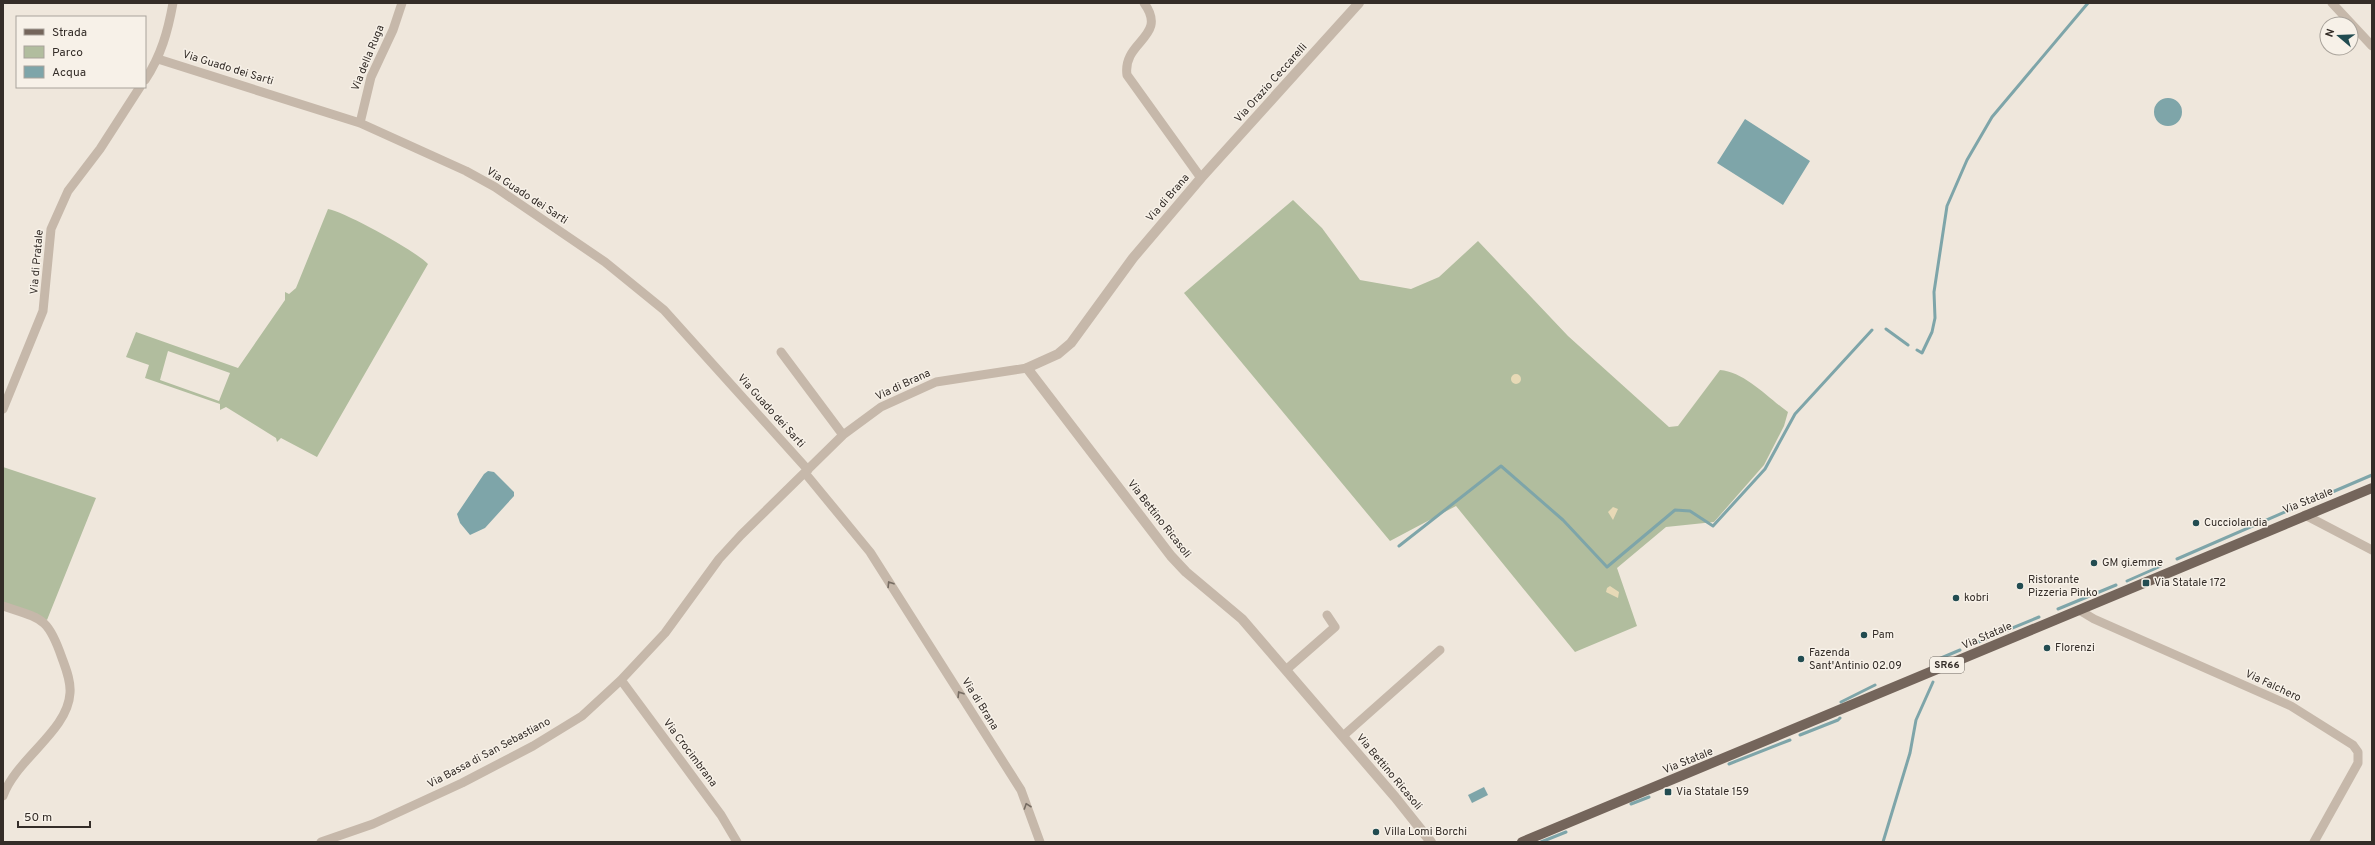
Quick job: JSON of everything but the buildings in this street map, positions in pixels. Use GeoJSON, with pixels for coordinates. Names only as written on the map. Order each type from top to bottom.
{"type":"FeatureCollection","features":[{"type":"Feature","properties":{"kind":"main road","name":"Via Statale"},"geometry":{"type":"LineString","coordinates":[[1522,842],[2372,488]]}},
{"type":"Feature","properties":{"kind":"street"},"geometry":{"type":"LineString","coordinates":[[146,78],[158,59],[168,28],[173,3]]}},
{"type":"Feature","properties":{"kind":"street","name":"Via della Ruga"},"geometry":{"type":"LineString","coordinates":[[360,123],[371,77],[393,30],[402,3]]}},
{"type":"Feature","properties":{"kind":"street","name":"Via di Brana"},"geometry":{"type":"LineString","coordinates":[[1040,842],[1021,790],[874,558],[807,472],[843,435],[881,407],[936,382],[1027,368],[1058,354],[1071,343],[1133,258],[1201,178],[1127,75],[1127,62],[1129,55],[1148,34],[1152,25],[1152,15],[1144,3]]}},
{"type":"Feature","properties":{"kind":"street","name":"Via Orazio Ceccarelli"},"geometry":{"type":"LineString","coordinates":[[1201,178],[1359,3]]}},
{"type":"Feature","properties":{"kind":"street"},"geometry":{"type":"LineString","coordinates":[[2332,3],[2372,46]]}},
{"type":"Feature","properties":{"kind":"street","name":"Via Guado dei Sarti"},"geometry":{"type":"LineString","coordinates":[[158,59],[360,123],[477,178],[605,262],[664,310],[807,472]]}},
{"type":"Feature","properties":{"kind":"street","name":"Via di Pratale"},"geometry":{"type":"LineString","coordinates":[[3,409],[43,311],[51,229],[68,191],[100,149],[139,88]]}},
{"type":"Feature","properties":{"kind":"street"},"geometry":{"type":"LineString","coordinates":[[780,352],[843,435]]}},
{"type":"Feature","properties":{"kind":"street","name":"Via Bettino Ricasoli"},"geometry":{"type":"LineString","coordinates":[[1027,368],[1171,556],[1186,572],[1242,619],[1287,669],[1431,842]]}},
{"type":"Feature","properties":{"kind":"street","name":"Via Bassa di San Sebastiano"},"geometry":{"type":"LineString","coordinates":[[321,842],[373,824],[462,783],[533,746],[582,716],[621,680],[665,633],[719,559],[807,472]]}},
{"type":"Feature","properties":{"kind":"street"},"geometry":{"type":"LineString","coordinates":[[2305,515],[2372,550]]}},
{"type":"Feature","properties":{"kind":"street"},"geometry":{"type":"LineString","coordinates":[[3,606],[33,615],[50,628],[56,640],[68,677],[70,694],[62,716],[16,771],[3,796]]}},
{"type":"Feature","properties":{"kind":"street","name":"Via Falchero"},"geometry":{"type":"LineString","coordinates":[[2079,610],[2094,619],[2291,706],[2353,746],[2358,752],[2358,764],[2314,842]]}},
{"type":"Feature","properties":{"kind":"street"},"geometry":{"type":"LineString","coordinates":[[1287,669],[1335,627],[1328,615]]}},
{"type":"Feature","properties":{"kind":"street","name":"Via Bettino Ricasoli"},"geometry":{"type":"LineString","coordinates":[[1343,736],[1440,650]]}},
{"type":"Feature","properties":{"kind":"street","name":"Via Crocimbrana"},"geometry":{"type":"LineString","coordinates":[[621,680],[721,815],[737,842]]}},
{"type":"Feature","properties":{"kind":"green space"},"geometry":{"type":"Polygon","coordinates":[[[1293,200],[1322,228],[1360,280],[1411,289],[1439,277],[1478,241],[1568,336],[1669,427],[1678,426],[1720,370],[1738,375],[1747,380],[1788,412],[1784,426],[1764,465],[1714,522],[1666,527],[1617,568],[1637,626],[1575,652],[1456,506],[1390,541],[1184,293],[1293,200]]]}},
{"type":"Feature","properties":{"kind":"green space"},"geometry":{"type":"Polygon","coordinates":[[[328,209],[349,217],[380,233],[410,250],[428,264],[317,457],[281,438],[277,442],[276,438],[226,407],[220,410],[220,404],[145,378],[149,365],[126,357],[136,332],[238,368],[285,300],[285,292],[289,294],[296,288],[328,209]],[[168,351],[160,380],[219,401],[230,373],[168,351]]]}},
{"type":"Feature","properties":{"kind":"green space"},"geometry":{"type":"Polygon","coordinates":[[[3,467],[96,498],[47,620],[3,604],[3,467]]]}},
{"type":"Feature","properties":{"kind":"sand"},"geometry":{"type":"Polygon","coordinates":[[[1514,374],[1518,374],[1520,375],[1520,383],[1514,384],[1511,381],[1511,377],[1514,374]]]}},
{"type":"Feature","properties":{"kind":"sand"},"geometry":{"type":"Polygon","coordinates":[[[1613,507],[1618,509],[1613,520],[1608,512],[1613,507]]]}},
{"type":"Feature","properties":{"kind":"sand"},"geometry":{"type":"Polygon","coordinates":[[[1610,586],[1619,592],[1618,598],[1606,592],[1607,588],[1610,586]]]}},
{"type":"Feature","properties":{"kind":"water"},"geometry":{"type":"Polygon","coordinates":[[[2168,98],[2178,102],[2182,112],[2178,122],[2168,126],[2158,122],[2154,112],[2158,102],[2168,98]]]}},
{"type":"Feature","properties":{"kind":"water"},"geometry":{"type":"Polygon","coordinates":[[[1745,119],[1810,161],[1783,205],[1717,163],[1745,119]]]}},
{"type":"Feature","properties":{"kind":"water"},"geometry":{"type":"Polygon","coordinates":[[[488,471],[494,472],[514,492],[514,496],[485,528],[470,535],[460,523],[457,514],[484,474],[488,471]]]}},
{"type":"Feature","properties":{"kind":"water"},"geometry":{"type":"Polygon","coordinates":[[[1484,787],[1488,795],[1472,803],[1468,795],[1484,787]]]}},
{"type":"Feature","properties":{"kind":"waterway"},"geometry":{"type":"LineString","coordinates":[[1917,350],[1922,353],[1932,332],[1935,318],[1934,292],[1947,206],[1967,160],[1992,117],[2088,3]]}},
{"type":"Feature","properties":{"kind":"waterway"},"geometry":{"type":"LineString","coordinates":[[1886,329],[1908,345]]}},
{"type":"Feature","properties":{"kind":"waterway"},"geometry":{"type":"LineString","coordinates":[[1399,546],[1501,466],[1563,520],[1607,567],[1675,510],[1690,511],[1713,526],[1765,469],[1795,414],[1872,330]]}},
{"type":"Feature","properties":{"kind":"waterway"},"geometry":{"type":"LineString","coordinates":[[2309,502],[2372,475]]}},
{"type":"Feature","properties":{"kind":"waterway"},"geometry":{"type":"LineString","coordinates":[[2177,559],[2294,508]]}},
{"type":"Feature","properties":{"kind":"waterway"},"geometry":{"type":"LineString","coordinates":[[2127,581],[2161,566]]}},
{"type":"Feature","properties":{"kind":"waterway"},"geometry":{"type":"LineString","coordinates":[[2058,609],[2116,585]]}},
{"type":"Feature","properties":{"kind":"waterway"},"geometry":{"type":"LineString","coordinates":[[1971,645],[2039,617]]}},
{"type":"Feature","properties":{"kind":"waterway"},"geometry":{"type":"LineString","coordinates":[[1934,661],[1960,650]]}},
{"type":"Feature","properties":{"kind":"waterway"},"geometry":{"type":"LineString","coordinates":[[1883,842],[1910,753],[1916,720],[1933,682]]}},
{"type":"Feature","properties":{"kind":"waterway"},"geometry":{"type":"LineString","coordinates":[[1841,702],[1875,685]]}},
{"type":"Feature","properties":{"kind":"waterway"},"geometry":{"type":"LineString","coordinates":[[1800,735],[1840,718]]}},
{"type":"Feature","properties":{"kind":"waterway"},"geometry":{"type":"LineString","coordinates":[[1729,764],[1790,740]]}},
{"type":"Feature","properties":{"kind":"waterway"},"geometry":{"type":"LineString","coordinates":[[1631,804],[1649,797]]}},
{"type":"Feature","properties":{"kind":"waterway"},"geometry":{"type":"LineString","coordinates":[[1541,842],[1566,832]]}},
{"type":"Feature","properties":{"kind":"place","name":"Cucciolandia"},"geometry":{"type":"Point","coordinates":[2196,523]}},
{"type":"Feature","properties":{"kind":"place","name":"GM gi.emme"},"geometry":{"type":"Point","coordinates":[2094,563]}},
{"type":"Feature","properties":{"kind":"place","name":"Via Statale 172"},"geometry":{"type":"Point","coordinates":[2146,583]}},
{"type":"Feature","properties":{"kind":"place","name":"Ristorante Pizzeria Pinko"},"geometry":{"type":"Point","coordinates":[2020,586]}},
{"type":"Feature","properties":{"kind":"place","name":"kobri"},"geometry":{"type":"Point","coordinates":[1956,598]}},
{"type":"Feature","properties":{"kind":"place","name":"Pam"},"geometry":{"type":"Point","coordinates":[1864,635]}},
{"type":"Feature","properties":{"kind":"place","name":"Florenzi"},"geometry":{"type":"Point","coordinates":[2047,648]}},
{"type":"Feature","properties":{"kind":"place","name":"Fazenda Sant'Antinio 02.09"},"geometry":{"type":"Point","coordinates":[1801,659]}},
{"type":"Feature","properties":{"kind":"place","name":"Via Statale 159"},"geometry":{"type":"Point","coordinates":[1668,792]}},
{"type":"Feature","properties":{"kind":"place","name":"Villa Lomi Borchi"},"geometry":{"type":"Point","coordinates":[1376,832]}}]}
